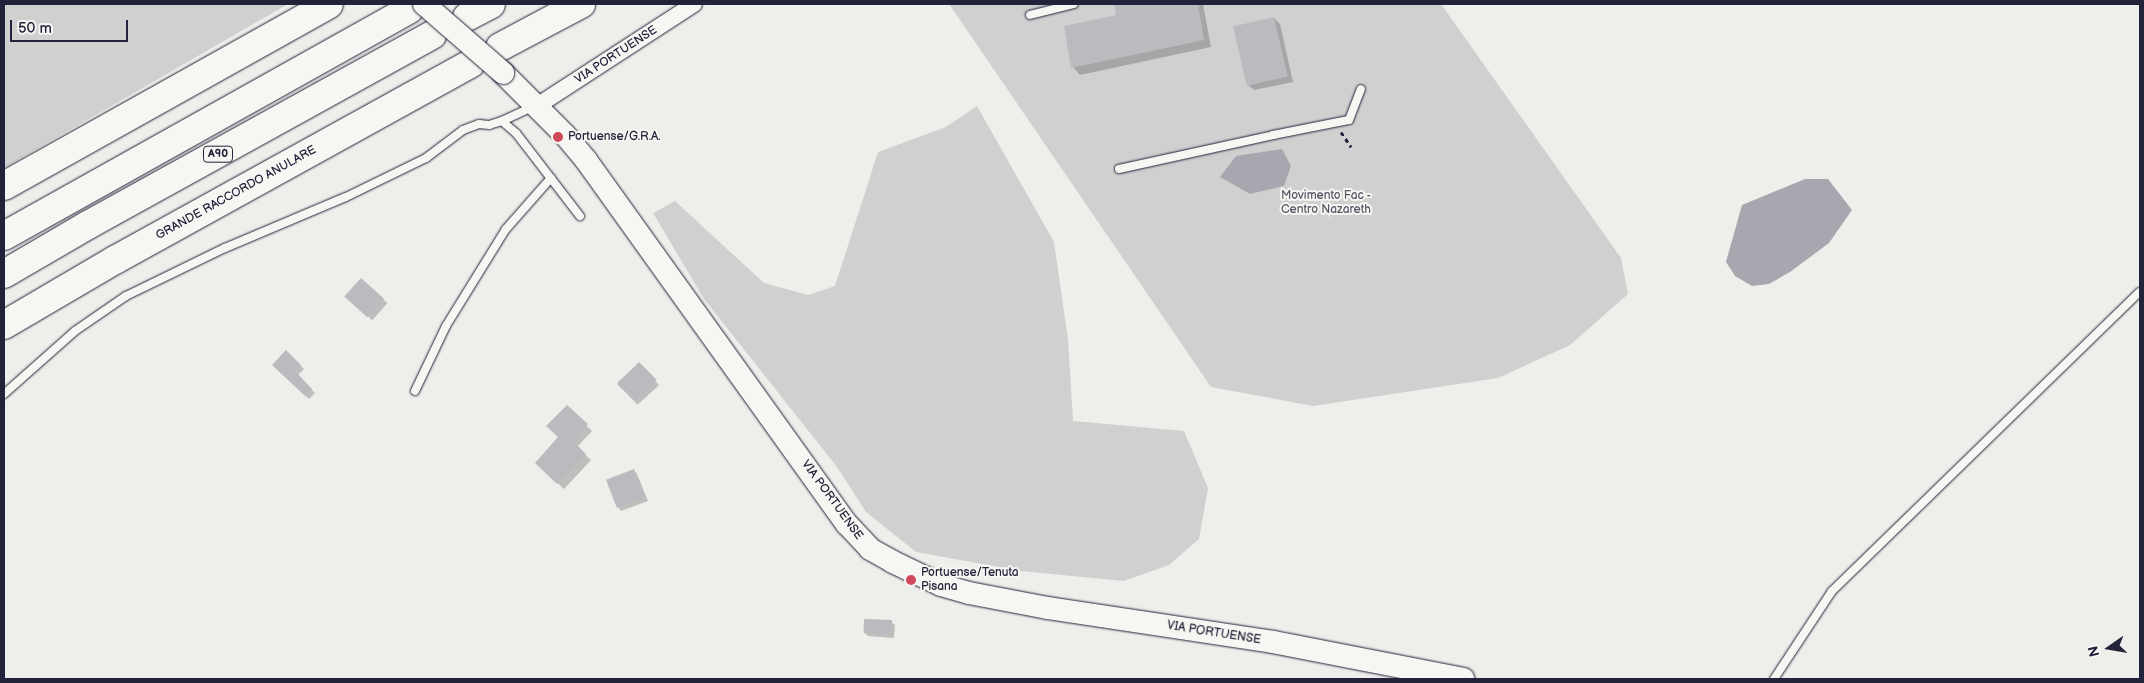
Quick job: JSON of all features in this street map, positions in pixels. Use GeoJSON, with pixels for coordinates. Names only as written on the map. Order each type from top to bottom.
{"type":"FeatureCollection","features":[{"type":"Feature","properties":{"kind":"highway"},"geometry":{"type":"LineString","coordinates":[[4,186],[329,4]]}},
{"type":"Feature","properties":{"kind":"highway"},"geometry":{"type":"LineString","coordinates":[[467,17],[491,4]]}},
{"type":"Feature","properties":{"kind":"highway"},"geometry":{"type":"LineString","coordinates":[[502,60],[581,4]]}},
{"type":"Feature","properties":{"kind":"highway","name":"A90"},"geometry":{"type":"LineString","coordinates":[[4,236],[416,7]]}},
{"type":"Feature","properties":{"kind":"highway","name":"A90"},"geometry":{"type":"LineString","coordinates":[[4,274],[88,225],[432,35]]}},
{"type":"Feature","properties":{"kind":"highway","name":"GRANDE RACCORDO ANULARE"},"geometry":{"type":"LineString","coordinates":[[4,325],[115,260],[470,64]]}},
{"type":"Feature","properties":{"kind":"main road","name":"VIA PORTUENSE"},"geometry":{"type":"LineString","coordinates":[[416,7],[502,60],[537,106],[565,135],[606,186],[847,524],[861,542],[876,553],[941,585],[969,593],[1048,608],[1272,642],[1463,679]]}},
{"type":"Feature","properties":{"kind":"street","name":"VIA PORTUENSE"},"geometry":{"type":"LineString","coordinates":[[537,106],[694,4]]}},
{"type":"Feature","properties":{"kind":"lane"},"geometry":{"type":"LineString","coordinates":[[1030,15],[1074,4]]}},
{"type":"Feature","properties":{"kind":"lane"},"geometry":{"type":"LineString","coordinates":[[1119,169],[1349,120],[1361,89]]}},
{"type":"Feature","properties":{"kind":"lane"},"geometry":{"type":"LineString","coordinates":[[4,394],[76,331],[126,296],[225,248],[346,197],[408,167],[426,158],[463,130],[479,124],[489,125],[502,121],[537,106]]}},
{"type":"Feature","properties":{"kind":"lane"},"geometry":{"type":"LineString","coordinates":[[502,121],[516,133],[580,216]]}},
{"type":"Feature","properties":{"kind":"lane"},"geometry":{"type":"LineString","coordinates":[[415,391],[446,326],[506,229],[551,178]]}},
{"type":"Feature","properties":{"kind":"lane"},"geometry":{"type":"LineString","coordinates":[[1774,679],[1832,591],[2140,292]]}},
{"type":"Feature","properties":{"kind":"path"},"geometry":{"type":"LineString","coordinates":[[1335,123],[1351,147]]}},
{"type":"Feature","properties":{"kind":"green space"},"geometry":{"type":"Polygon","coordinates":[[[4,4],[288,4],[4,168],[4,4]]]}},
{"type":"Feature","properties":{"kind":"green space","name":"Movimento Fac - Centro Nazareth"},"geometry":{"type":"Polygon","coordinates":[[[949,4],[1441,4],[1621,258],[1628,294],[1570,345],[1498,378],[1313,406],[1211,387],[949,4]]]}},
{"type":"Feature","properties":{"kind":"green space"},"geometry":{"type":"Polygon","coordinates":[[[977,106],[1054,242],[1068,339],[1073,421],[1184,431],[1208,488],[1199,539],[1169,565],[1124,581],[1021,571],[916,552],[866,512],[837,467],[704,299],[653,213],[675,201],[764,283],[808,295],[835,286],[878,152],[946,127],[977,106]]]}},
{"type":"Feature","properties":{"kind":"shaded area"},"geometry":{"type":"Polygon","coordinates":[[[1282,149],[1291,166],[1284,186],[1250,194],[1220,177],[1236,156],[1282,149]]]}},
{"type":"Feature","properties":{"kind":"shaded area"},"geometry":{"type":"Polygon","coordinates":[[[1805,179],[1828,179],[1852,210],[1829,243],[1790,272],[1769,284],[1752,286],[1735,276],[1726,262],[1742,205],[1805,179]]]}},
{"type":"Feature","properties":{"kind":"building"},"geometry":{"type":"Polygon","coordinates":[[[1114,4],[1198,4],[1204,40],[1071,68],[1064,26],[1116,15],[1114,4]]]}},
{"type":"Feature","properties":{"kind":"building"},"geometry":{"type":"Polygon","coordinates":[[[1274,17],[1288,76],[1247,86],[1233,26],[1274,17]]]}},
{"type":"Feature","properties":{"kind":"building"},"geometry":{"type":"Polygon","coordinates":[[[361,278],[384,299],[367,317],[344,297],[361,278]]]}},
{"type":"Feature","properties":{"kind":"building"},"geometry":{"type":"Polygon","coordinates":[[[286,350],[301,365],[295,371],[312,389],[305,396],[272,365],[286,350]]]}},
{"type":"Feature","properties":{"kind":"building"},"geometry":{"type":"Polygon","coordinates":[[[639,362],[657,380],[635,402],[617,384],[639,362]]]}},
{"type":"Feature","properties":{"kind":"building"},"geometry":{"type":"Polygon","coordinates":[[[567,405],[588,424],[573,441],[586,454],[557,484],[535,463],[558,437],[546,426],[567,405]]]}},
{"type":"Feature","properties":{"kind":"building"},"geometry":{"type":"Polygon","coordinates":[[[634,469],[645,497],[617,508],[606,480],[634,469]]]}},
{"type":"Feature","properties":{"kind":"building"},"geometry":{"type":"Polygon","coordinates":[[[864,619],[892,620],[891,634],[864,633],[864,619]]]}},
{"type":"Feature","properties":{"kind":"place","name":"Portuense/G.R.A."},"geometry":{"type":"Point","coordinates":[558,137]}},
{"type":"Feature","properties":{"kind":"place","name":"Portuense/Tenuta Pisana"},"geometry":{"type":"Point","coordinates":[911,580]}}]}
